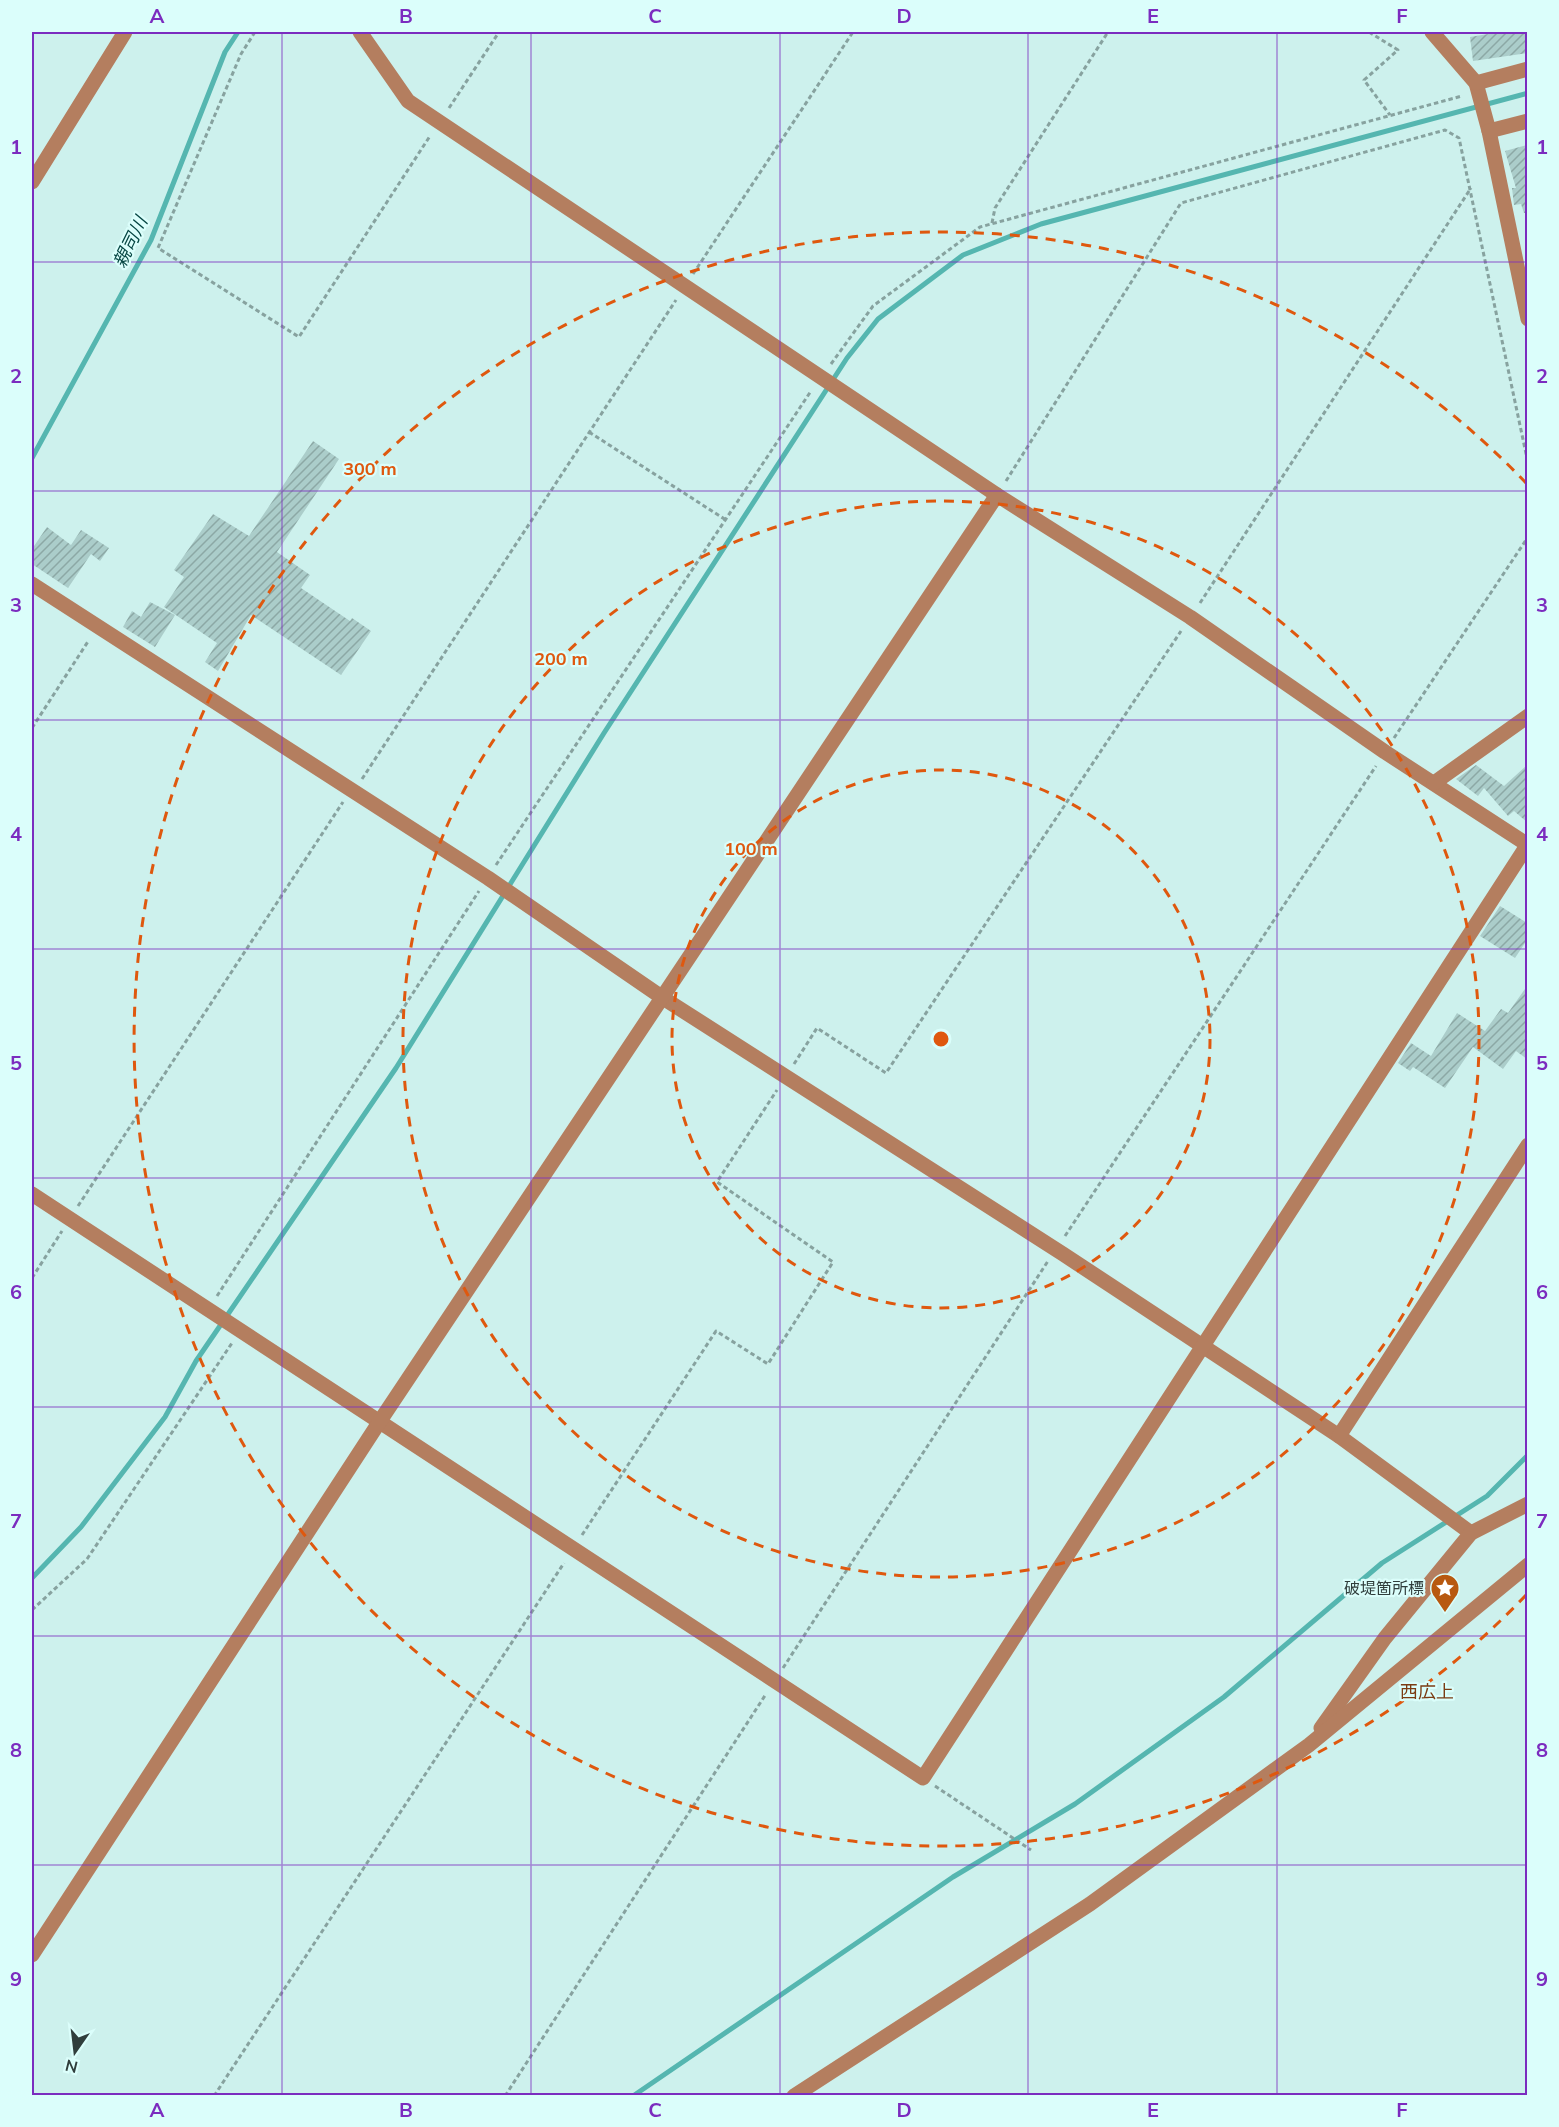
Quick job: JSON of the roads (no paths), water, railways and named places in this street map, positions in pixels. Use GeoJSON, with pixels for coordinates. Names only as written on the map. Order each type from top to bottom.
{"type":"FeatureCollection","features":[{"type":"Feature","properties":{"kind":"street"},"geometry":{"type":"LineString","coordinates":[[32,182],[125,32]]}},
{"type":"Feature","properties":{"kind":"street"},"geometry":{"type":"LineString","coordinates":[[32,1194],[923,1778],[1527,845],[1385,752],[1190,618],[997,495],[408,101],[360,32]]}},
{"type":"Feature","properties":{"kind":"street"},"geometry":{"type":"LineString","coordinates":[[1432,32],[1477,88],[1489,131],[1527,319]]}},
{"type":"Feature","properties":{"kind":"street"},"geometry":{"type":"LineString","coordinates":[[1477,88],[1527,69]]}},
{"type":"Feature","properties":{"kind":"street"},"geometry":{"type":"LineString","coordinates":[[1489,131],[1527,121]]}},
{"type":"Feature","properties":{"kind":"street"},"geometry":{"type":"LineString","coordinates":[[32,1955],[380,1421],[997,495]]}},
{"type":"Feature","properties":{"kind":"street"},"geometry":{"type":"LineString","coordinates":[[32,584],[488,878],[663,998],[1339,1436],[1471,1533]]}},
{"type":"Feature","properties":{"kind":"street"},"geometry":{"type":"LineString","coordinates":[[1434,783],[1527,716]]}},
{"type":"Feature","properties":{"kind":"street"},"geometry":{"type":"LineString","coordinates":[[1339,1436],[1527,1145]]}},
{"type":"Feature","properties":{"kind":"street"},"geometry":{"type":"LineString","coordinates":[[1309,1745],[1385,1638],[1471,1533],[1527,1504]]}},
{"type":"Feature","properties":{"kind":"street"},"geometry":{"type":"LineString","coordinates":[[794,2096],[1090,1904],[1309,1745],[1527,1565]]}},
{"type":"Feature","properties":{"kind":"waterway","name":"親司川"},"geometry":{"type":"LineString","coordinates":[[32,458],[151,240],[225,52],[238,32]]}},
{"type":"Feature","properties":{"kind":"waterway"},"geometry":{"type":"LineString","coordinates":[[32,1578],[81,1527],[165,1417],[196,1361],[396,1068],[604,733],[847,358],[878,319],[963,255],[1041,224],[1528,93]]}},
{"type":"Feature","properties":{"kind":"waterway"},"geometry":{"type":"LineString","coordinates":[[633,2096],[953,1877],[1075,1804],[1224,1697],[1382,1563],[1487,1496],[1528,1455]]}},
{"type":"Feature","properties":{"kind":"place","name":"破堤箇所標"},"geometry":{"type":"Point","coordinates":[1445,1614]}},
{"type":"Feature","properties":{"kind":"district","name":"西広上"},"geometry":{"type":"Point","coordinates":[1427,1691]}}]}
